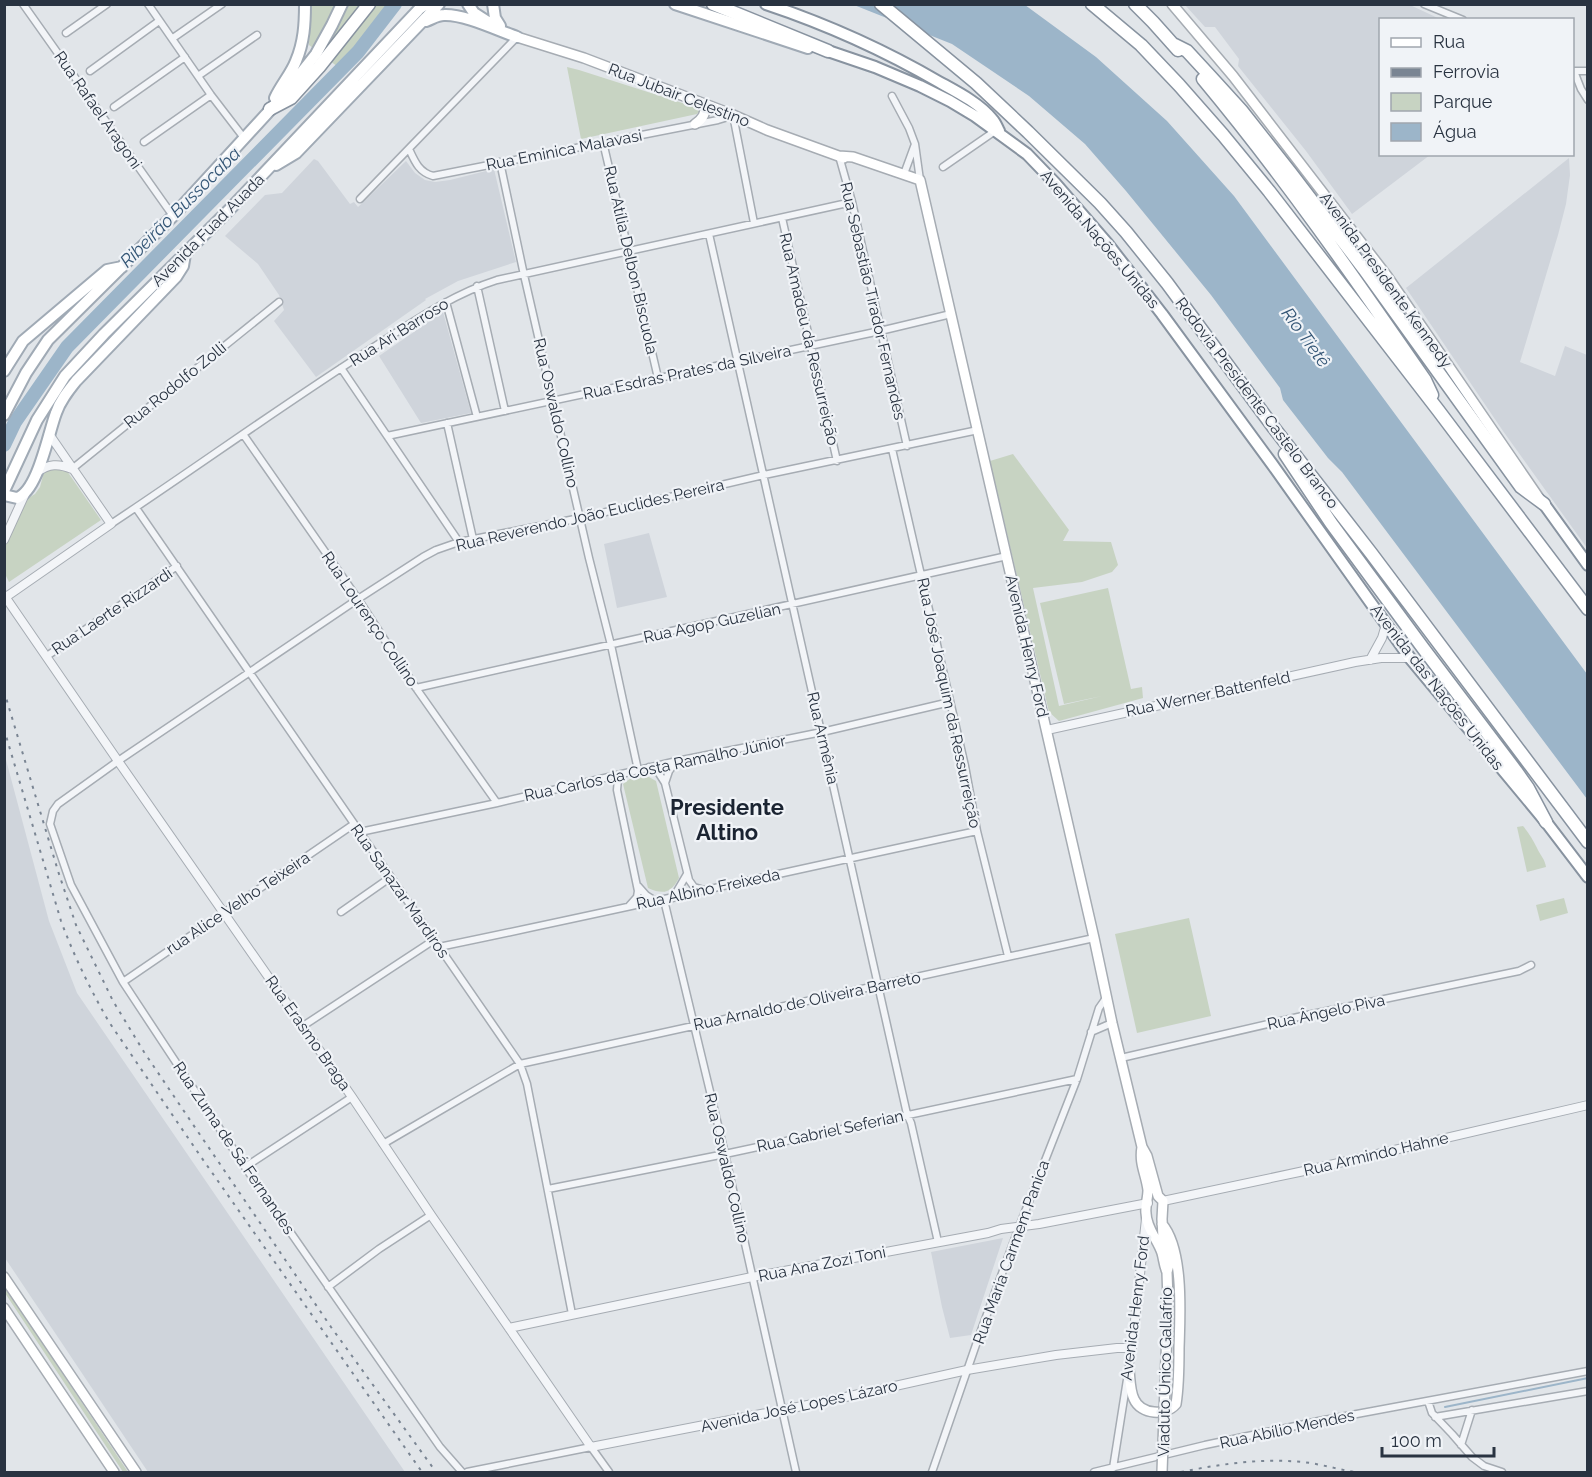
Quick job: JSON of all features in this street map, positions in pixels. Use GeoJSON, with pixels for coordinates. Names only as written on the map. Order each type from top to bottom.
{"type":"FeatureCollection","features":[{"type":"Feature","properties":{"kind":"highway"},"geometry":{"type":"LineString","coordinates":[[270,109],[291,98],[369,4]]}},
{"type":"Feature","properties":{"kind":"highway"},"geometry":{"type":"LineString","coordinates":[[713,4],[828,51]]}},
{"type":"Feature","properties":{"kind":"highway","name":"Rodovia Presidente Castelo Branco"},"geometry":{"type":"LineString","coordinates":[[881,4],[976,83],[1028,132],[1119,225],[1167,283],[1587,842]]}},
{"type":"Feature","properties":{"kind":"highway"},"geometry":{"type":"LineString","coordinates":[[1092,4],[1141,45],[1179,85],[1269,191],[1438,410],[1587,609]]}},
{"type":"Feature","properties":{"kind":"highway"},"geometry":{"type":"LineString","coordinates":[[1135,4],[1173,44],[1237,120],[1348,269],[1425,380],[1438,410]]}},
{"type":"Feature","properties":{"kind":"highway"},"geometry":{"type":"LineString","coordinates":[[1173,44],[1187,51],[1241,110],[1396,312],[1521,487],[1544,504]]}},
{"type":"Feature","properties":{"kind":"highway"},"geometry":{"type":"LineString","coordinates":[[1274,428],[1286,455],[1331,523],[1516,771],[1546,822]]}},
{"type":"Feature","properties":{"kind":"main road"},"geometry":{"type":"LineString","coordinates":[[270,109],[296,62],[301,48],[305,31],[305,4]]}},
{"type":"Feature","properties":{"kind":"main road"},"geometry":{"type":"LineString","coordinates":[[4,415],[26,373],[48,340],[173,216],[294,82],[316,54],[342,4]]}},
{"type":"Feature","properties":{"kind":"main road"},"geometry":{"type":"LineString","coordinates":[[268,170],[296,153],[439,4]]}},
{"type":"Feature","properties":{"kind":"main road"},"geometry":{"type":"LineString","coordinates":[[468,4],[482,19],[513,31],[517,37]]}},
{"type":"Feature","properties":{"kind":"main road"},"geometry":{"type":"LineString","coordinates":[[494,4],[495,18],[500,26]]}},
{"type":"Feature","properties":{"kind":"main road","name":"Avenida Nações Unidas"},"geometry":{"type":"LineString","coordinates":[[675,4],[802,46],[828,51],[920,86],[975,116],[1028,154],[1107,243],[1272,464]]}},
{"type":"Feature","properties":{"kind":"main road"},"geometry":{"type":"LineString","coordinates":[[765,4],[829,28],[920,70],[978,106],[993,119],[998,132]]}},
{"type":"Feature","properties":{"kind":"main road","name":"Avenida Presidente Kennedy"},"geometry":{"type":"LineString","coordinates":[[1172,4],[1233,76],[1387,276],[1587,565]]}},
{"type":"Feature","properties":{"kind":"main road","name":"Avenida Fuad Auada"},"geometry":{"type":"LineString","coordinates":[[4,493],[37,420],[55,389],[75,363],[268,170],[424,5]]}},
{"type":"Feature","properties":{"kind":"main road"},"geometry":{"type":"LineString","coordinates":[[422,20],[429,21],[438,15],[450,15],[517,37]]}},
{"type":"Feature","properties":{"kind":"main road","name":"Rua Jubair Celestino"},"geometry":{"type":"LineString","coordinates":[[517,37],[584,58],[732,114],[766,130],[921,184]]}},
{"type":"Feature","properties":{"kind":"main road"},"geometry":{"type":"LineString","coordinates":[[695,124],[702,119],[706,105]]}},
{"type":"Feature","properties":{"kind":"main road","name":"Rua Jubair Celestino"},"geometry":{"type":"LineString","coordinates":[[839,156],[853,157],[903,174],[921,184]]}},
{"type":"Feature","properties":{"kind":"main road","name":"Avenida Henry Ford"},"geometry":{"type":"LineString","coordinates":[[921,184],[1120,1058],[1142,1147],[1148,1156],[1158,1196],[1163,1201]]}},
{"type":"Feature","properties":{"kind":"main road"},"geometry":{"type":"LineString","coordinates":[[4,493],[16,498],[25,494],[37,472],[62,399],[76,381],[176,277],[183,266],[185,254]]}},
{"type":"Feature","properties":{"kind":"main road"},"geometry":{"type":"LineString","coordinates":[[4,371],[23,341],[107,270],[122,267]]}},
{"type":"Feature","properties":{"kind":"main road","name":"Avenida das Nações Unidas"},"geometry":{"type":"LineString","coordinates":[[1272,464],[1410,658],[1546,822],[1587,877]]}},
{"type":"Feature","properties":{"kind":"main road","name":"Avenida Henry Ford"},"geometry":{"type":"LineString","coordinates":[[1142,1147],[1140,1157],[1148,1188],[1146,1211]]}},
{"type":"Feature","properties":{"kind":"main road","name":"Viaduto Único Gallafrio"},"geometry":{"type":"LineString","coordinates":[[1162,1473],[1169,1265],[1163,1238],[1163,1201]]}},
{"type":"Feature","properties":{"kind":"main road"},"geometry":{"type":"LineString","coordinates":[[1129,1370],[1133,1398],[1142,1409],[1161,1412],[1172,1409],[1176,1404],[1179,1282],[1172,1241],[1168,1231],[1154,1205],[1146,1211]]}},
{"type":"Feature","properties":{"kind":"main road","name":"Viaduto Único Gallafrio"},"geometry":{"type":"LineString","coordinates":[[1146,1211],[1167,1272]]}},
{"type":"Feature","properties":{"kind":"main road"},"geometry":{"type":"LineString","coordinates":[[4,1277],[136,1473]]}},
{"type":"Feature","properties":{"kind":"main road"},"geometry":{"type":"LineString","coordinates":[[4,1308],[114,1473]]}},
{"type":"Feature","properties":{"kind":"street","name":"Rua Rafael Aragoni"},"geometry":{"type":"LineString","coordinates":[[23,4],[173,216]]}},
{"type":"Feature","properties":{"kind":"street"},"geometry":{"type":"LineString","coordinates":[[66,33],[107,4]]}},
{"type":"Feature","properties":{"kind":"street"},"geometry":{"type":"LineString","coordinates":[[148,4],[244,138]]}},
{"type":"Feature","properties":{"kind":"street"},"geometry":{"type":"LineString","coordinates":[[173,38],[222,4]]}},
{"type":"Feature","properties":{"kind":"street"},"geometry":{"type":"LineString","coordinates":[[1424,4],[1458,18]]}},
{"type":"Feature","properties":{"kind":"street"},"geometry":{"type":"LineString","coordinates":[[90,71],[159,21]]}},
{"type":"Feature","properties":{"kind":"street"},"geometry":{"type":"LineString","coordinates":[[198,76],[257,35]]}},
{"type":"Feature","properties":{"kind":"street"},"geometry":{"type":"LineString","coordinates":[[360,199],[517,37]]}},
{"type":"Feature","properties":{"kind":"street"},"geometry":{"type":"LineString","coordinates":[[114,107],[185,57]]}},
{"type":"Feature","properties":{"kind":"street"},"geometry":{"type":"LineString","coordinates":[[1574,72],[1587,100]]}},
{"type":"Feature","properties":{"kind":"street"},"geometry":{"type":"LineString","coordinates":[[144,142],[211,95]]}},
{"type":"Feature","properties":{"kind":"street","name":"Avenida Henry Ford"},"geometry":{"type":"LineString","coordinates":[[892,96],[915,144],[921,184]]}},
{"type":"Feature","properties":{"kind":"street"},"geometry":{"type":"LineString","coordinates":[[732,114],[754,223]]}},
{"type":"Feature","properties":{"kind":"street","name":"Rua Eminica Malavasi"},"geometry":{"type":"LineString","coordinates":[[409,149],[418,168],[433,176],[718,120],[732,114]]}},
{"type":"Feature","properties":{"kind":"street"},"geometry":{"type":"LineString","coordinates":[[942,167],[998,132]]}},
{"type":"Feature","properties":{"kind":"street","name":"Rua Atília Delbon Biscuola"},"geometry":{"type":"LineString","coordinates":[[603,142],[658,378]]}},
{"type":"Feature","properties":{"kind":"street"},"geometry":{"type":"LineString","coordinates":[[903,174],[915,144]]}},
{"type":"Feature","properties":{"kind":"street","name":"Rua Sebastião Tirador Fernandes"},"geometry":{"type":"LineString","coordinates":[[839,156],[852,202],[907,446]]}},
{"type":"Feature","properties":{"kind":"street","name":"Rua Oswaldo Collino"},"geometry":{"type":"LineString","coordinates":[[500,162],[638,770]]}},
{"type":"Feature","properties":{"kind":"street","name":"Rua Ari Barroso"},"geometry":{"type":"LineString","coordinates":[[5,596],[340,368],[446,302],[477,286],[852,202]]}},
{"type":"Feature","properties":{"kind":"street","name":"Rua Amadeu da Ressurreição"},"geometry":{"type":"LineString","coordinates":[[782,218],[837,460]]}},
{"type":"Feature","properties":{"kind":"street","name":"Rua Armênia"},"geometry":{"type":"LineString","coordinates":[[709,234],[907,1114],[938,1242]]}},
{"type":"Feature","properties":{"kind":"street"},"geometry":{"type":"LineString","coordinates":[[477,286],[505,411]]}},
{"type":"Feature","properties":{"kind":"street","name":"Rua Rodolfo Zolli"},"geometry":{"type":"LineString","coordinates":[[72,469],[279,302]]}},
{"type":"Feature","properties":{"kind":"street"},"geometry":{"type":"LineString","coordinates":[[446,302],[477,417]]}},
{"type":"Feature","properties":{"kind":"street","name":"Rua Esdras Prates da Silveira"},"geometry":{"type":"LineString","coordinates":[[387,436],[951,314]]}},
{"type":"Feature","properties":{"kind":"street"},"geometry":{"type":"LineString","coordinates":[[340,368],[459,542]]}},
{"type":"Feature","properties":{"kind":"street"},"geometry":{"type":"LineString","coordinates":[[447,423],[473,539]]}},
{"type":"Feature","properties":{"kind":"street","name":"Rua Reverendo João Euclides Pereira"},"geometry":{"type":"LineString","coordinates":[[58,804],[358,599],[436,550],[459,542],[580,518],[764,475],[978,430]]}},
{"type":"Feature","properties":{"kind":"street"},"geometry":{"type":"LineString","coordinates":[[50,434],[111,524]]}},
{"type":"Feature","properties":{"kind":"street","name":"Rua Lourenço Collino"},"geometry":{"type":"LineString","coordinates":[[243,434],[497,803]]}},
{"type":"Feature","properties":{"kind":"street","name":"Rua José Joaquim da Ressurreição"},"geometry":{"type":"LineString","coordinates":[[892,449],[977,831],[1008,956]]}},
{"type":"Feature","properties":{"kind":"street"},"geometry":{"type":"LineString","coordinates":[[37,472],[53,465],[62,465],[72,469]]}},
{"type":"Feature","properties":{"kind":"street"},"geometry":{"type":"LineString","coordinates":[[4,540],[25,494]]}},
{"type":"Feature","properties":{"kind":"street","name":"Rua Sanazar Mardiros"},"geometry":{"type":"LineString","coordinates":[[136,508],[520,1064],[526,1084],[572,1314]]}},
{"type":"Feature","properties":{"kind":"street","name":"Rua Agop Guzelian"},"geometry":{"type":"LineString","coordinates":[[416,688],[1007,556]]}},
{"type":"Feature","properties":{"kind":"street","name":"Rua Laerte Rizzardi"},"geometry":{"type":"LineString","coordinates":[[47,656],[177,566]]}},
{"type":"Feature","properties":{"kind":"street","name":"Rua Erasmo Braga"},"geometry":{"type":"LineString","coordinates":[[5,596],[609,1473]]}},
{"type":"Feature","properties":{"kind":"street"},"geometry":{"type":"LineString","coordinates":[[1370,660],[1382,639],[1386,624]]}},
{"type":"Feature","properties":{"kind":"street","name":"Rua Werner Battenfeld"},"geometry":{"type":"LineString","coordinates":[[1047,730],[1370,660],[1410,658]]}},
{"type":"Feature","properties":{"kind":"street","name":"Rua Carlos da Costa Ramalho Júnior"},"geometry":{"type":"LineString","coordinates":[[360,832],[950,702]]}},
{"type":"Feature","properties":{"kind":"street"},"geometry":{"type":"LineString","coordinates":[[665,783],[669,771],[677,761]]}},
{"type":"Feature","properties":{"kind":"street"},"geometry":{"type":"LineString","coordinates":[[649,767],[658,772],[665,783],[687,874],[694,886],[705,891]]}},
{"type":"Feature","properties":{"kind":"street"},"geometry":{"type":"LineString","coordinates":[[627,773],[618,779],[616,790],[638,886],[637,897],[629,906]]}},
{"type":"Feature","properties":{"kind":"street"},"geometry":{"type":"LineString","coordinates":[[604,777],[616,790]]}},
{"type":"Feature","properties":{"kind":"street","name":"Rua Zuma de Sá Fernandes"},"geometry":{"type":"LineString","coordinates":[[58,804],[52,811],[50,824],[71,885],[123,982],[245,1167],[440,1447],[462,1473]]}},
{"type":"Feature","properties":{"kind":"street","name":"rua Alice Velho Teixeira"},"geometry":{"type":"LineString","coordinates":[[123,982],[354,824]]}},
{"type":"Feature","properties":{"kind":"street","name":"Rua Albino Freixeda"},"geometry":{"type":"LineString","coordinates":[[439,947],[977,831]]}},
{"type":"Feature","properties":{"kind":"street"},"geometry":{"type":"LineString","coordinates":[[673,898],[687,874]]}},
{"type":"Feature","properties":{"kind":"street"},"geometry":{"type":"LineString","coordinates":[[341,912],[391,878]]}},
{"type":"Feature","properties":{"kind":"street"},"geometry":{"type":"LineString","coordinates":[[638,886],[646,895],[660,901]]}},
{"type":"Feature","properties":{"kind":"street","name":"Rua Oswaldo Collino"},"geometry":{"type":"LineString","coordinates":[[660,901],[694,1026],[725,1154],[796,1473]]}},
{"type":"Feature","properties":{"kind":"street","name":"Rua Arnaldo de Oliveira Barreto"},"geometry":{"type":"LineString","coordinates":[[383,1144],[520,1064],[1094,938]]}},
{"type":"Feature","properties":{"kind":"street"},"geometry":{"type":"LineString","coordinates":[[303,1026],[434,940]]}},
{"type":"Feature","properties":{"kind":"street","name":"Rua Ângelo Piva"},"geometry":{"type":"LineString","coordinates":[[1120,1058],[1519,971],[1531,965]]}},
{"type":"Feature","properties":{"kind":"street","name":"Rua Maria Carmem Panica"},"geometry":{"type":"LineString","coordinates":[[932,1473],[1019,1227],[1077,1079],[1099,1008],[1107,998]]}},
{"type":"Feature","properties":{"kind":"street"},"geometry":{"type":"LineString","coordinates":[[1091,1032],[1112,1023]]}},
{"type":"Feature","properties":{"kind":"street","name":"Rua Gabriel Seferian"},"geometry":{"type":"LineString","coordinates":[[548,1190],[1077,1079]]}},
{"type":"Feature","properties":{"kind":"street"},"geometry":{"type":"LineString","coordinates":[[245,1167],[352,1097]]}},
{"type":"Feature","properties":{"kind":"street","name":"Rua Armindo Hahne"},"geometry":{"type":"LineString","coordinates":[[1163,1201],[1304,1171],[1587,1105]]}},
{"type":"Feature","properties":{"kind":"street","name":"Rua Ana Zozi Toni"},"geometry":{"type":"LineString","coordinates":[[509,1328],[752,1277],[1019,1227],[1135,1206],[1146,1211]]}},
{"type":"Feature","properties":{"kind":"street","name":"Avenida Henry Ford"},"geometry":{"type":"LineString","coordinates":[[1113,1468],[1132,1348],[1146,1211]]}},
{"type":"Feature","properties":{"kind":"street"},"geometry":{"type":"LineString","coordinates":[[328,1287],[379,1249],[431,1215]]}},
{"type":"Feature","properties":{"kind":"street","name":"Avenida José Lopes Lázaro"},"geometry":{"type":"LineString","coordinates":[[467,1473],[782,1410],[967,1370],[1056,1354],[1117,1347],[1132,1348]]}},
{"type":"Feature","properties":{"kind":"street","name":"Rua Abílio Mendes"},"geometry":{"type":"LineString","coordinates":[[1094,1473],[1246,1436],[1587,1371]]}},
{"type":"Feature","properties":{"kind":"street"},"geometry":{"type":"LineString","coordinates":[[1435,1417],[1587,1391]]}},
{"type":"Feature","properties":{"kind":"street"},"geometry":{"type":"LineString","coordinates":[[1428,1401],[1435,1417],[1476,1461],[1502,1473]]}},
{"type":"Feature","properties":{"kind":"street"},"geometry":{"type":"LineString","coordinates":[[1461,1445],[1472,1410]]}},
{"type":"Feature","properties":{"kind":"shaded area"},"geometry":{"type":"Polygon","coordinates":[[[1185,5],[1410,5],[1438,18],[1379,18],[1379,156],[1429,156],[1352,214],[1306,151],[1238,66],[1239,59],[1215,27],[1205,27],[1185,5]]]}},
{"type":"Feature","properties":{"kind":"shaded area"},"geometry":{"type":"Polygon","coordinates":[[[1569,158],[1570,175],[1566,204],[1520,362],[1555,376],[1565,346],[1587,355],[1587,548],[1503,431],[1406,288],[1569,158]]]}},
{"type":"Feature","properties":{"kind":"shaded area"},"geometry":{"type":"Polygon","coordinates":[[[314,159],[318,161],[350,204],[354,202],[358,207],[406,161],[415,173],[425,180],[435,182],[494,169],[516,262],[458,281],[425,299],[316,377],[274,321],[284,310],[279,295],[258,264],[225,236],[265,195],[282,193],[314,159]]]}},
{"type":"Feature","properties":{"kind":"shaded area"},"geometry":{"type":"Polygon","coordinates":[[[443,312],[471,413],[421,423],[379,356],[443,312]]]}},
{"type":"Feature","properties":{"kind":"shaded area"},"geometry":{"type":"Polygon","coordinates":[[[649,533],[667,597],[617,608],[604,544],[649,533]]]}},
{"type":"Feature","properties":{"kind":"shaded area"},"geometry":{"type":"Polygon","coordinates":[[[5,756],[49,921],[77,993],[405,1472],[148,1472],[5,1258],[5,756]]]}},
{"type":"Feature","properties":{"kind":"shaded area"},"geometry":{"type":"Polygon","coordinates":[[[1003,1238],[971,1335],[950,1338],[931,1252],[1003,1238]]]}},
{"type":"Feature","properties":{"kind":"green space"},"geometry":{"type":"Polygon","coordinates":[[[311,5],[390,5],[338,67],[309,45],[311,5]]]}},
{"type":"Feature","properties":{"kind":"green space"},"geometry":{"type":"Polygon","coordinates":[[[567,67],[701,109],[697,114],[581,139],[567,67]]]}},
{"type":"Feature","properties":{"kind":"green space"},"geometry":{"type":"Polygon","coordinates":[[[1013,454],[1069,530],[1063,541],[1111,542],[1118,565],[1112,572],[1082,582],[1033,588],[1059,706],[1102,696],[1064,704],[1040,603],[1108,588],[1131,689],[1142,687],[1143,698],[1059,721],[1049,712],[990,461],[1013,454]]]}},
{"type":"Feature","properties":{"kind":"green space"},"geometry":{"type":"Polygon","coordinates":[[[59,467],[67,471],[101,520],[9,582],[5,574],[5,544],[25,500],[35,494],[40,487],[44,472],[59,467]]]}},
{"type":"Feature","properties":{"kind":"green space"},"geometry":{"type":"Polygon","coordinates":[[[642,775],[656,781],[679,878],[670,890],[663,892],[648,888],[623,784],[631,778],[642,775]]]}},
{"type":"Feature","properties":{"kind":"green space"},"geometry":{"type":"Polygon","coordinates":[[[1523,826],[1544,859],[1546,867],[1527,872],[1517,827],[1523,826]]]}},
{"type":"Feature","properties":{"kind":"green space"},"geometry":{"type":"Polygon","coordinates":[[[1564,898],[1568,913],[1540,921],[1536,905],[1564,898]]]}},
{"type":"Feature","properties":{"kind":"green space"},"geometry":{"type":"Polygon","coordinates":[[[1189,918],[1211,1016],[1137,1033],[1115,934],[1189,918]]]}},
{"type":"Feature","properties":{"kind":"green space"},"geometry":{"type":"Polygon","coordinates":[[[5,1287],[128,1472],[123,1472],[5,1293],[5,1287]]]}},
{"type":"Feature","properties":{"kind":"water","name":"Rio Tietê"},"geometry":{"type":"Polygon","coordinates":[[[854,5],[1025,5],[1096,57],[1167,121],[1234,196],[1587,674],[1587,799],[1342,472],[1328,458],[1283,400],[1280,388],[1211,295],[1085,144],[1029,96],[952,44],[854,5]]]}},
{"type":"Feature","properties":{"kind":"waterway","name":"Ribeirão Bussocaba"},"geometry":{"type":"LineString","coordinates":[[4,445],[15,422],[67,347],[358,52],[395,4]]}},
{"type":"Feature","properties":{"kind":"waterway"},"geometry":{"type":"LineString","coordinates":[[1445,1407],[1588,1378]]}},
{"type":"Feature","properties":{"kind":"railway"},"geometry":{"type":"LineString","coordinates":[[4,691],[76,925],[113,1001],[144,1052],[331,1327],[436,1472]]}},
{"type":"Feature","properties":{"kind":"railway"},"geometry":{"type":"LineString","coordinates":[[4,729],[61,921],[102,1010],[199,1154],[422,1472]]}},
{"type":"Feature","properties":{"kind":"railway"},"geometry":{"type":"LineString","coordinates":[[1181,1472],[1256,1461],[1303,1462],[1354,1472]]}},
{"type":"Feature","properties":{"kind":"district","name":"Presidente Altino"},"geometry":{"type":"Point","coordinates":[727,820]}}]}
